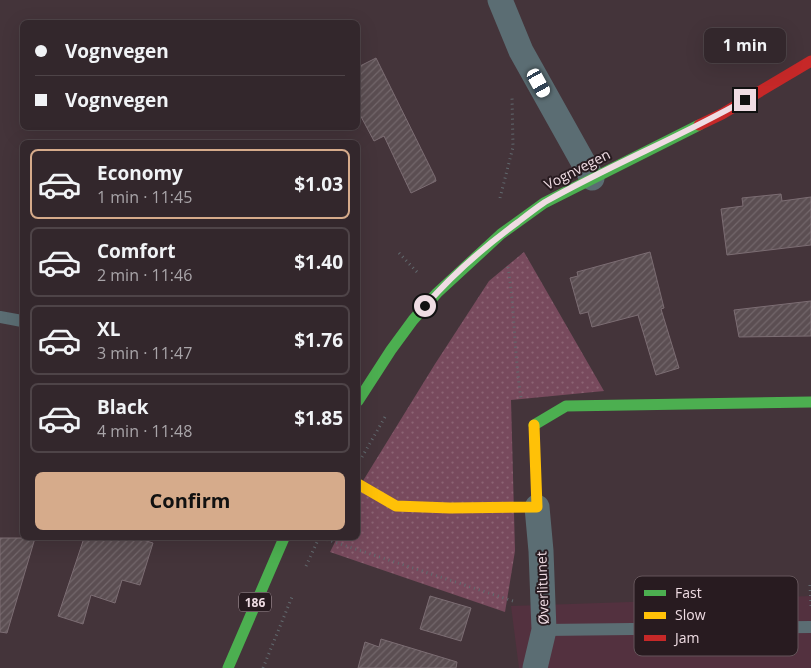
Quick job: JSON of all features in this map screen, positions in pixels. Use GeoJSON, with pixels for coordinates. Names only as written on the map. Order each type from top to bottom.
{"type":"FeatureCollection","features":[{"type":"Feature","properties":{"kind":"main road","name":"Vognvegen"},"geometry":{"type":"LineString","coordinates":[[360,398],[391,350],[437,292],[501,234],[544,203],[722,114],[811,61]]}},
{"type":"Feature","properties":{"kind":"main road"},"geometry":{"type":"LineString","coordinates":[[360,485],[396,506],[450,508],[537,507],[534,424],[566,406],[811,402]]}},
{"type":"Feature","properties":{"kind":"main road","name":"186"},"geometry":{"type":"LineString","coordinates":[[228,668],[283,540]]}},
{"type":"Feature","properties":{"kind":"street"},"geometry":{"type":"LineString","coordinates":[[500,0],[521,52],[592,178]]}},
{"type":"Feature","properties":{"kind":"street","name":"Øverlitunet"},"geometry":{"type":"LineString","coordinates":[[535,668],[544,621],[537,507]]}},
{"type":"Feature","properties":{"kind":"lane"},"geometry":{"type":"LineString","coordinates":[[0,317],[20,321]]}},
{"type":"Feature","properties":{"kind":"lane"},"geometry":{"type":"LineString","coordinates":[[544,621],[634,623]]}},
{"type":"Feature","properties":{"kind":"lane"},"geometry":{"type":"LineString","coordinates":[[798,627],[811,627]]}},
{"type":"Feature","properties":{"kind":"path"},"geometry":{"type":"LineString","coordinates":[[498,204],[513,147],[512,77],[521,52]]}},
{"type":"Feature","properties":{"kind":"path"},"geometry":{"type":"LineString","coordinates":[[508,264],[513,300],[518,378],[523,412],[534,424]]}},
{"type":"Feature","properties":{"kind":"path"},"geometry":{"type":"LineString","coordinates":[[360,462],[388,413]]}},
{"type":"Feature","properties":{"kind":"path"},"geometry":{"type":"LineString","coordinates":[[305,570],[320,540]]}},
{"type":"Feature","properties":{"kind":"path"},"geometry":{"type":"LineString","coordinates":[[326,540],[544,621]]}},
{"type":"Feature","properties":{"kind":"path"},"geometry":{"type":"LineString","coordinates":[[810,585],[811,607]]}},
{"type":"Feature","properties":{"kind":"path"},"geometry":{"type":"LineString","coordinates":[[263,668],[293,595]]}},
{"type":"Feature","properties":{"kind":"shaded area"},"geometry":{"type":"Polygon","coordinates":[[[524,252],[604,391],[511,400],[515,551],[505,612],[330,552],[336,540],[360,540],[361,484],[489,281],[524,252]]]}},
{"type":"Feature","properties":{"kind":"shaded area"},"geometry":{"type":"Polygon","coordinates":[[[798,596],[811,596],[811,668],[519,668],[511,606],[634,602],[634,656],[798,656],[798,596]]]}},
{"type":"Feature","properties":{"kind":"building"},"geometry":{"type":"Polygon","coordinates":[[[376,58],[436,181],[411,193],[384,136],[374,141],[360,115],[360,66],[376,58]]]}},
{"type":"Feature","properties":{"kind":"building"},"geometry":{"type":"Polygon","coordinates":[[[781,194],[782,201],[811,197],[811,245],[727,255],[721,209],[743,206],[742,198],[781,194]]]}},
{"type":"Feature","properties":{"kind":"building"},"geometry":{"type":"Polygon","coordinates":[[[650,252],[664,308],[661,309],[679,368],[656,375],[638,315],[592,327],[588,312],[580,314],[570,278],[578,276],[577,272],[650,252]]]}},
{"type":"Feature","properties":{"kind":"building"},"geometry":{"type":"Polygon","coordinates":[[[811,301],[811,336],[739,337],[734,310],[811,301]]]}},
{"type":"Feature","properties":{"kind":"building"},"geometry":{"type":"Polygon","coordinates":[[[0,538],[34,540],[7,633],[0,632],[0,538]]]}},
{"type":"Feature","properties":{"kind":"building"},"geometry":{"type":"Polygon","coordinates":[[[83,540],[143,540],[153,543],[140,585],[122,580],[115,603],[91,595],[83,624],[58,616],[83,540]]]}},
{"type":"Feature","properties":{"kind":"building"},"geometry":{"type":"Polygon","coordinates":[[[430,596],[471,608],[461,641],[420,629],[430,596]]]}},
{"type":"Feature","properties":{"kind":"building"},"geometry":{"type":"Polygon","coordinates":[[[381,639],[457,662],[456,668],[358,668],[365,642],[379,647],[381,639]]]}},
{"type":"Feature","properties":{"kind":"traffic: fast"},"geometry":{"type":"LineString","coordinates":[[360,398],[413,320],[437,293],[501,234],[544,203],[699,125]]}},
{"type":"Feature","properties":{"kind":"traffic: fast"},"geometry":{"type":"LineString","coordinates":[[534,425],[566,406],[811,402]]}},
{"type":"Feature","properties":{"kind":"traffic: fast"},"geometry":{"type":"LineString","coordinates":[[228,668],[283,540]]}},
{"type":"Feature","properties":{"kind":"traffic: slow"},"geometry":{"type":"LineString","coordinates":[[360,485],[396,506],[450,508],[537,507],[534,425]]}},
{"type":"Feature","properties":{"kind":"traffic: jam"},"geometry":{"type":"LineString","coordinates":[[699,125],[722,114],[811,61]]}},
{"type":"Feature","properties":{"kind":"route"},"geometry":{"type":"LineString","coordinates":[[425,306],[474,257],[501,234],[544,203],[722,114],[745,100]]}}]}
